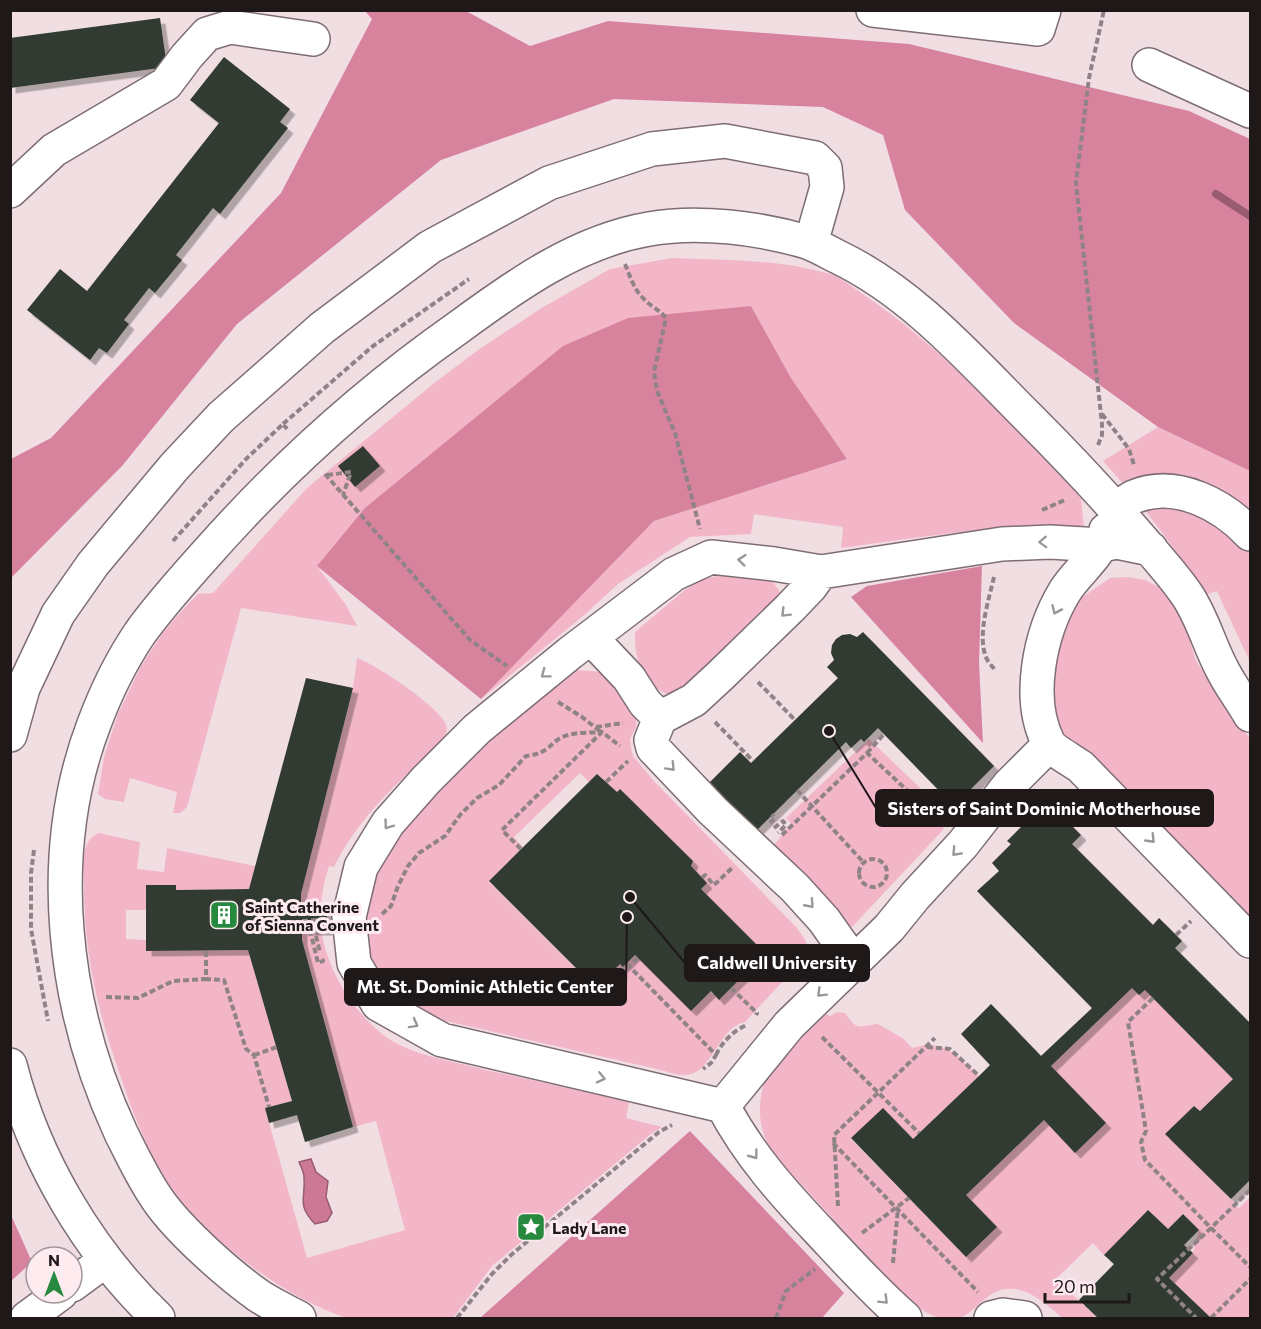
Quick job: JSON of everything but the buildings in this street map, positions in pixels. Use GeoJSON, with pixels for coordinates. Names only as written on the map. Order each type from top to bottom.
{"type":"FeatureCollection","features":[{"type":"Feature","properties":{"kind":"lane"},"geometry":{"type":"LineString","coordinates":[[873,10],[1038,29],[1044,10]]}},
{"type":"Feature","properties":{"kind":"lane"},"geometry":{"type":"LineString","coordinates":[[10,191],[54,150],[166,84],[207,34],[230,27],[314,39]]}},
{"type":"Feature","properties":{"kind":"lane"},"geometry":{"type":"LineString","coordinates":[[1149,65],[1251,111]]}},
{"type":"Feature","properties":{"kind":"lane"},"geometry":{"type":"LineString","coordinates":[[10,735],[23,688],[58,614],[93,564],[175,466],[221,417],[322,328],[430,247],[549,183],[652,149],[725,141],[815,158],[825,168],[827,188],[811,243]]}},
{"type":"Feature","properties":{"kind":"lane"},"geometry":{"type":"LineString","coordinates":[[299,1318],[260,1296],[208,1254],[162,1206],[140,1172],[105,1097],[92,1058],[77,998],[67,931],[68,831],[79,778],[93,727],[119,668],[142,630],[243,512],[369,393],[520,283],[573,255],[616,238],[648,229],[684,225],[726,227],[811,243],[850,262],[886,285],[935,324],[1107,499],[1164,563],[1192,602],[1221,668],[1251,716]]}},
{"type":"Feature","properties":{"kind":"lane"},"geometry":{"type":"LineString","coordinates":[[1107,499],[1166,490],[1204,498],[1236,519],[1251,534]]}},
{"type":"Feature","properties":{"kind":"lane"},"geometry":{"type":"LineString","coordinates":[[1107,499],[1106,532],[1101,545],[1065,591],[1048,628],[1040,660],[1036,706],[1049,745],[1081,767],[1251,941]]}},
{"type":"Feature","properties":{"kind":"lane"},"geometry":{"type":"LineString","coordinates":[[904,1318],[778,1187],[738,1135],[723,1106],[442,1040],[378,1004],[354,963],[349,917],[361,867],[388,823],[426,780],[477,729],[570,653],[592,639],[674,574],[707,558],[774,564],[821,572],[1002,544],[1050,542],[1101,545],[1117,542],[1151,549]]}},
{"type":"Feature","properties":{"kind":"lane"},"geometry":{"type":"LineString","coordinates":[[821,572],[790,608],[694,700],[660,718],[651,740],[653,748],[713,811],[795,888],[824,920],[853,961]]}},
{"type":"Feature","properties":{"kind":"lane"},"geometry":{"type":"LineString","coordinates":[[592,639],[629,678],[645,703],[660,718]]}},
{"type":"Feature","properties":{"kind":"lane"},"geometry":{"type":"LineString","coordinates":[[723,1106],[789,1024],[889,928],[963,843],[1009,785],[1049,745]]}},
{"type":"Feature","properties":{"kind":"lane"},"geometry":{"type":"LineString","coordinates":[[10,1065],[31,1130],[59,1187],[99,1251],[133,1295],[158,1318]]}},
{"type":"Feature","properties":{"kind":"lane"},"geometry":{"type":"LineString","coordinates":[[84,1270],[99,1251]]}},
{"type":"Feature","properties":{"kind":"lane"},"geometry":{"type":"LineString","coordinates":[[987,1307],[1003,1315],[1025,1318]]}},
{"type":"Feature","properties":{"kind":"path"},"geometry":{"type":"LineString","coordinates":[[1095,453],[1102,435],[1101,412],[1076,183],[1089,78],[1104,10]]}},
{"type":"Feature","properties":{"kind":"path"},"geometry":{"type":"LineString","coordinates":[[624,261],[637,291],[645,301],[659,308],[666,318],[654,372],[657,390],[677,441],[707,558]]}},
{"type":"Feature","properties":{"kind":"path"},"geometry":{"type":"LineString","coordinates":[[1101,412],[1129,449],[1134,471]]}},
{"type":"Feature","properties":{"kind":"path"},"geometry":{"type":"LineString","coordinates":[[171,544],[246,459],[283,424],[294,436]]}},
{"type":"Feature","properties":{"kind":"path"},"geometry":{"type":"LineString","coordinates":[[321,469],[470,640],[513,670]]}},
{"type":"Feature","properties":{"kind":"path"},"geometry":{"type":"LineString","coordinates":[[326,475],[351,472],[343,496]]}},
{"type":"Feature","properties":{"kind":"path"},"geometry":{"type":"LineString","coordinates":[[994,669],[986,658],[983,638],[995,574]]}},
{"type":"Feature","properties":{"kind":"path"},"geometry":{"type":"LineString","coordinates":[[751,675],[795,720]]}},
{"type":"Feature","properties":{"kind":"path"},"geometry":{"type":"LineString","coordinates":[[554,699],[625,750]]}},
{"type":"Feature","properties":{"kind":"path"},"geometry":{"type":"LineString","coordinates":[[708,715],[753,761]]}},
{"type":"Feature","properties":{"kind":"path"},"geometry":{"type":"LineString","coordinates":[[521,849],[501,830],[602,732]]}},
{"type":"Feature","properties":{"kind":"path"},"geometry":{"type":"LineString","coordinates":[[379,916],[392,906],[398,886],[419,853],[445,836],[477,798],[499,785],[526,756],[540,754],[568,734],[602,732]]}},
{"type":"Feature","properties":{"kind":"path"},"geometry":{"type":"LineString","coordinates":[[775,842],[884,734]]}},
{"type":"Feature","properties":{"kind":"path"},"geometry":{"type":"LineString","coordinates":[[867,753],[963,843]]}},
{"type":"Feature","properties":{"kind":"path"},"geometry":{"type":"LineString","coordinates":[[797,790],[864,863]]}},
{"type":"Feature","properties":{"kind":"path"},"geometry":{"type":"LineString","coordinates":[[1064,818],[1082,800]]}},
{"type":"Feature","properties":{"kind":"path"},"geometry":{"type":"LineString","coordinates":[[35,842],[31,873],[31,929],[50,1027]]}},
{"type":"Feature","properties":{"kind":"path"},"geometry":{"type":"LineString","coordinates":[[873,860],[882,862],[887,874],[883,883],[870,887],[863,882],[860,870],[864,863],[873,860]]}},
{"type":"Feature","properties":{"kind":"path"},"geometry":{"type":"LineString","coordinates":[[702,878],[705,875],[714,885],[737,863]]}},
{"type":"Feature","properties":{"kind":"path"},"geometry":{"type":"LineString","coordinates":[[1176,935],[1196,917]]}},
{"type":"Feature","properties":{"kind":"path"},"geometry":{"type":"LineString","coordinates":[[302,921],[309,921],[318,963],[323,961],[315,932],[323,933]]}},
{"type":"Feature","properties":{"kind":"path"},"geometry":{"type":"LineString","coordinates":[[795,973],[810,957],[811,950]]}},
{"type":"Feature","properties":{"kind":"path"},"geometry":{"type":"LineString","coordinates":[[206,951],[206,979]]}},
{"type":"Feature","properties":{"kind":"path"},"geometry":{"type":"LineString","coordinates":[[638,958],[629,966],[716,1054]]}},
{"type":"Feature","properties":{"kind":"path"},"geometry":{"type":"LineString","coordinates":[[104,997],[138,998],[173,981],[224,980],[246,1049],[254,1054],[269,1107]]}},
{"type":"Feature","properties":{"kind":"path"},"geometry":{"type":"LineString","coordinates":[[731,988],[757,1013]]}},
{"type":"Feature","properties":{"kind":"path"},"geometry":{"type":"LineString","coordinates":[[1153,998],[1128,1022],[1146,1131],[1141,1142],[1145,1160],[1251,1267]]}},
{"type":"Feature","properties":{"kind":"path"},"geometry":{"type":"LineString","coordinates":[[700,1072],[738,1028],[747,1026],[765,1005]]}},
{"type":"Feature","properties":{"kind":"path"},"geometry":{"type":"LineString","coordinates":[[820,1036],[919,1133]]}},
{"type":"Feature","properties":{"kind":"path"},"geometry":{"type":"LineString","coordinates":[[838,1207],[834,1135],[935,1038]]}},
{"type":"Feature","properties":{"kind":"path"},"geometry":{"type":"LineString","coordinates":[[254,1054],[277,1047]]}},
{"type":"Feature","properties":{"kind":"path"},"geometry":{"type":"LineString","coordinates":[[926,1047],[950,1049],[979,1076]]}},
{"type":"Feature","properties":{"kind":"path"},"geometry":{"type":"LineString","coordinates":[[457,1318],[492,1274],[511,1255],[659,1132],[679,1120]]}},
{"type":"Feature","properties":{"kind":"path"},"geometry":{"type":"LineString","coordinates":[[833,1143],[898,1208],[987,1307]]}},
{"type":"Feature","properties":{"kind":"path"},"geometry":{"type":"LineString","coordinates":[[1196,1318],[1156,1279],[1251,1190]]}},
{"type":"Feature","properties":{"kind":"path"},"geometry":{"type":"LineString","coordinates":[[861,1234],[909,1198]]}},
{"type":"Feature","properties":{"kind":"path"},"geometry":{"type":"LineString","coordinates":[[892,1271],[898,1208]]}},
{"type":"Feature","properties":{"kind":"path"},"geometry":{"type":"LineString","coordinates":[[776,1318],[786,1291],[824,1262]]}},
{"type":"Feature","properties":{"kind":"path"},"geometry":{"type":"LineString","coordinates":[[1211,1318],[1251,1279]]}},
{"type":"Feature","properties":{"kind":"shaded area"},"geometry":{"type":"Polygon","coordinates":[[[365,11],[466,11],[530,46],[608,21],[909,44],[1189,111],[1250,139],[1250,471],[1158,427],[1014,323],[905,210],[883,135],[823,107],[614,99],[441,160],[237,324],[122,466],[11,578],[11,459],[51,438],[281,193],[372,19],[365,11]]]}},
{"type":"Feature","properties":{"kind":"shaded area"},"geometry":{"type":"Polygon","coordinates":[[[672,258],[791,265],[830,274],[843,280],[921,338],[998,410],[1081,499],[1084,528],[993,529],[841,548],[843,527],[754,514],[751,534],[690,537],[618,584],[582,617],[481,699],[654,521],[847,459],[791,378],[751,306],[317,566],[346,605],[357,626],[241,608],[187,807],[180,813],[173,813],[177,792],[130,778],[124,802],[105,799],[98,794],[104,757],[118,714],[141,666],[164,631],[198,594],[213,593],[307,488],[433,384],[478,350],[540,309],[610,269],[672,258]]]}},
{"type":"Feature","properties":{"kind":"shaded area"},"geometry":{"type":"Polygon","coordinates":[[[751,306],[791,378],[847,459],[654,521],[481,699],[317,566],[365,508],[563,346],[628,318],[751,306]]]}},
{"type":"Feature","properties":{"kind":"shaded area"},"geometry":{"type":"Polygon","coordinates":[[[1158,427],[1250,471],[1250,662],[1217,591],[1205,595],[1157,526],[1103,461],[1158,427]]]}},
{"type":"Feature","properties":{"kind":"shaded area"},"geometry":{"type":"Polygon","coordinates":[[[982,566],[979,663],[983,743],[851,597],[867,586],[982,566]]]}},
{"type":"Feature","properties":{"kind":"shaded area"},"geometry":{"type":"Polygon","coordinates":[[[728,574],[771,579],[780,592],[774,607],[674,697],[663,693],[642,672],[636,653],[635,632],[686,589],[703,579],[728,574]]]}},
{"type":"Feature","properties":{"kind":"shaded area"},"geometry":{"type":"Polygon","coordinates":[[[1128,577],[1145,580],[1159,587],[1171,598],[1185,625],[1196,661],[1250,739],[1250,925],[1066,739],[1058,723],[1052,695],[1055,642],[1077,601],[1110,578],[1128,577]]]}},
{"type":"Feature","properties":{"kind":"shaded area"},"geometry":{"type":"Polygon","coordinates":[[[357,658],[377,668],[417,695],[438,713],[447,730],[445,739],[413,768],[369,814],[344,848],[334,867],[329,866],[322,895],[323,941],[336,975],[355,1007],[380,1032],[404,1047],[449,1061],[629,1102],[626,1118],[662,1127],[492,1266],[453,1318],[347,1318],[325,1310],[279,1285],[233,1252],[213,1234],[179,1198],[144,1137],[111,1049],[98,1003],[89,957],[86,934],[84,856],[88,842],[99,833],[140,842],[137,869],[164,872],[167,848],[255,866],[249,889],[176,890],[176,885],[146,885],[146,910],[126,910],[126,939],[146,940],[146,951],[248,950],[292,1101],[265,1108],[307,1258],[405,1230],[376,1121],[353,1127],[302,940],[301,894],[353,688],[357,658]]]}},
{"type":"Feature","properties":{"kind":"shaded area"},"geometry":{"type":"Polygon","coordinates":[[[576,670],[603,672],[637,712],[636,727],[630,739],[633,756],[653,780],[797,928],[807,944],[807,955],[745,1022],[735,1026],[728,1033],[708,1060],[694,1073],[675,1074],[437,1019],[401,1000],[393,993],[376,969],[368,949],[362,912],[382,854],[461,763],[565,675],[576,670]],[[626,763],[606,782],[597,774],[589,782],[580,773],[514,837],[523,847],[489,882],[595,988],[620,964],[623,967],[635,955],[691,1011],[710,992],[720,999],[745,974],[737,965],[757,945],[701,889],[707,883],[691,867],[693,861],[620,789],[617,792],[607,783],[626,763]]]}},
{"type":"Feature","properties":{"kind":"shaded area"},"geometry":{"type":"Polygon","coordinates":[[[869,739],[943,810],[946,820],[942,831],[852,927],[836,921],[774,849],[775,844],[791,823],[786,818],[869,739]]]}},
{"type":"Feature","properties":{"kind":"shaded area"},"geometry":{"type":"Polygon","coordinates":[[[1132,988],[1139,995],[1145,990],[1233,1079],[1200,1111],[1194,1106],[1166,1134],[1239,1208],[1250,1197],[1250,1318],[1211,1318],[1169,1278],[1193,1253],[1199,1230],[1183,1214],[1168,1229],[1148,1210],[1104,1255],[1093,1243],[1056,1279],[1097,1318],[1062,1318],[1036,1297],[1016,1289],[995,1292],[962,1317],[951,1319],[936,1317],[922,1310],[904,1296],[775,1156],[764,1135],[760,1101],[771,1068],[826,1014],[830,1016],[837,1012],[845,1013],[853,1023],[859,1026],[878,1024],[904,1039],[912,1048],[933,1045],[950,1051],[979,1076],[913,1139],[883,1109],[851,1139],[966,1257],[997,1227],[966,1195],[1044,1120],[1074,1151],[1106,1123],[1051,1066],[1132,988]]]}},
{"type":"Feature","properties":{"kind":"shaded area"},"geometry":{"type":"Polygon","coordinates":[[[690,1131],[844,1293],[822,1318],[480,1318],[690,1131]]]}},
{"type":"Feature","properties":{"kind":"shaded area"},"geometry":{"type":"Polygon","coordinates":[[[311,1159],[316,1172],[328,1181],[326,1197],[332,1213],[327,1221],[315,1224],[304,1206],[304,1175],[299,1162],[311,1159]]]}},
{"type":"Feature","properties":{"kind":"shaded area"},"geometry":{"type":"Polygon","coordinates":[[[11,1215],[24,1245],[24,1269],[10,1281],[11,1215]]]}},
{"type":"Feature","properties":{"kind":"waterway"},"geometry":{"type":"LineString","coordinates":[[1216,194],[1250,216]]}},
{"type":"Feature","properties":{"kind":"place","name":"Sisters of Saint Dominic Motherhouse"},"geometry":{"type":"Point","coordinates":[829,731]}},
{"type":"Feature","properties":{"kind":"place","name":"Caldwell University"},"geometry":{"type":"Point","coordinates":[630,897]}},
{"type":"Feature","properties":{"kind":"place","name":"Saint Catherine of Sienna Convent"},"geometry":{"type":"Point","coordinates":[224,915]}},
{"type":"Feature","properties":{"kind":"place","name":"Mt. St. Dominic Athletic Center"},"geometry":{"type":"Point","coordinates":[627,917]}},
{"type":"Feature","properties":{"kind":"place","name":"Lady Lane"},"geometry":{"type":"Point","coordinates":[531,1227]}}]}
